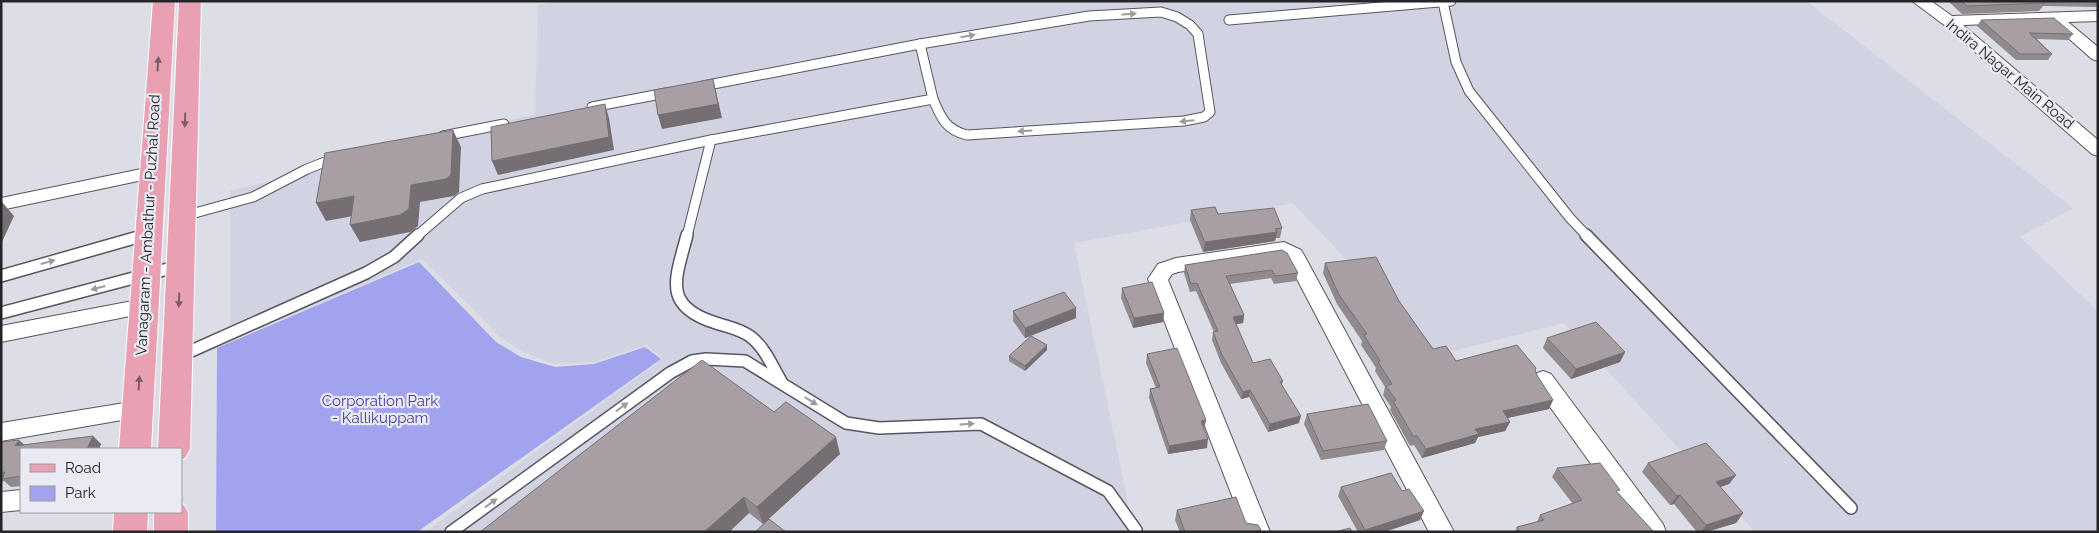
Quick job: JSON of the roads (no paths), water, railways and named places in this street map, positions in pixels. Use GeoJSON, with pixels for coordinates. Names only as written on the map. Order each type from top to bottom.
{"type":"FeatureCollection","features":[{"type":"Feature","properties":{"kind":"main road","name":"Vanagaram - Ambathur - Puzhal Road"},"geometry":{"type":"LineString","coordinates":[[135,448],[151,173],[164,1]]}},
{"type":"Feature","properties":{"kind":"main road","name":"Vanagaram - Ambathur - Puzhal Road"},"geometry":{"type":"LineString","coordinates":[[174,448],[190,1]]}},
{"type":"Feature","properties":{"kind":"main road"},"geometry":{"type":"LineString","coordinates":[[130,532],[131,513]]}},
{"type":"Feature","properties":{"kind":"main road"},"geometry":{"type":"LineString","coordinates":[[171,513],[171,532]]}},
{"type":"Feature","properties":{"kind":"street","name":"Indira Nagar Main Road"},"geometry":{"type":"LineString","coordinates":[[1920,1],[1949,21],[2098,150]]}},
{"type":"Feature","properties":{"kind":"street"},"geometry":{"type":"LineString","coordinates":[[1949,21],[2098,16]]}},
{"type":"Feature","properties":{"kind":"street"},"geometry":{"type":"LineString","coordinates":[[2053,17],[2098,56]]}},
{"type":"Feature","properties":{"kind":"street"},"geometry":{"type":"LineString","coordinates":[[1,204],[151,173]]}},
{"type":"Feature","properties":{"kind":"street"},"geometry":{"type":"LineString","coordinates":[[1258,532],[1158,279],[1165,269],[1176,265],[1284,249],[1294,255],[1442,532]]}},
{"type":"Feature","properties":{"kind":"street"},"geometry":{"type":"LineString","coordinates":[[1,334],[143,306]]}},
{"type":"Feature","properties":{"kind":"street"},"geometry":{"type":"LineString","coordinates":[[1543,380],[1654,532]]}},
{"type":"Feature","properties":{"kind":"street"},"geometry":{"type":"LineString","coordinates":[[1,432],[137,410]]}},
{"type":"Feature","properties":{"kind":"street"},"geometry":{"type":"LineString","coordinates":[[1,502],[20,500]]}},
{"type":"Feature","properties":{"kind":"lane"},"geometry":{"type":"LineString","coordinates":[[1229,20],[1447,2],[1456,62],[1469,91],[1490,119],[1570,218],[1851,508]]}},
{"type":"Feature","properties":{"kind":"lane"},"geometry":{"type":"LineString","coordinates":[[697,87],[920,44],[1089,16],[1161,12],[1177,17],[1190,25],[1198,34],[1210,112],[1197,120],[967,135],[954,133],[948,128],[933,100],[920,44]]}},
{"type":"Feature","properties":{"kind":"lane"},"geometry":{"type":"LineString","coordinates":[[581,110],[678,91]]}},
{"type":"Feature","properties":{"kind":"lane"},"geometry":{"type":"LineString","coordinates":[[177,358],[366,273],[394,257],[444,210],[461,198],[482,189],[711,140],[933,100]]}},
{"type":"Feature","properties":{"kind":"lane"},"geometry":{"type":"LineString","coordinates":[[436,137],[513,122]]}},
{"type":"Feature","properties":{"kind":"lane"},"geometry":{"type":"LineString","coordinates":[[711,140],[677,275],[676,293],[683,305],[694,314],[709,322],[744,333],[761,345],[783,384]]}},
{"type":"Feature","properties":{"kind":"lane"},"geometry":{"type":"LineString","coordinates":[[182,217],[244,200],[262,193],[302,170],[340,156]]}},
{"type":"Feature","properties":{"kind":"lane"},"geometry":{"type":"LineString","coordinates":[[1,276],[148,234]]}},
{"type":"Feature","properties":{"kind":"lane"},"geometry":{"type":"LineString","coordinates":[[1,313],[180,266]]}},
{"type":"Feature","properties":{"kind":"lane"},"geometry":{"type":"LineString","coordinates":[[451,532],[670,373],[692,361],[706,359],[745,361],[846,423],[879,428],[981,424],[1108,491],[1136,530],[1135,532]]}},
{"type":"Feature","properties":{"kind":"park label","name":"Corporation Park - Kallikuppam"},"geometry":{"type":"Point","coordinates":[380,410]}}]}
